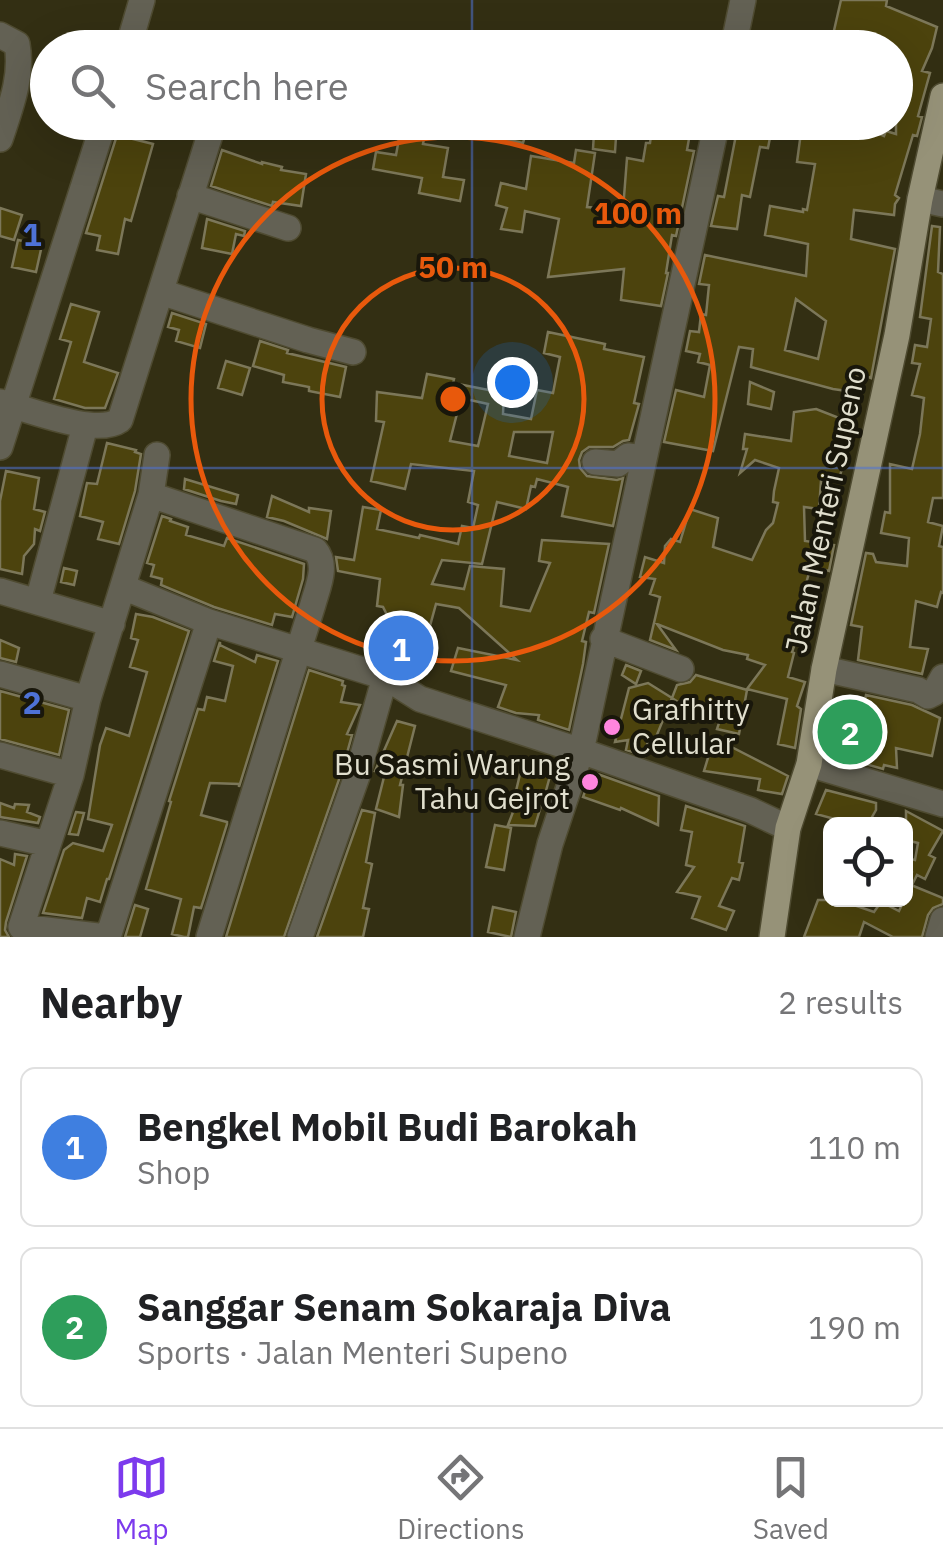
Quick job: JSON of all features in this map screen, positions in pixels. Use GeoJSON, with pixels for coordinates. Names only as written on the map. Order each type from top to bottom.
{"type":"FeatureCollection","features":[{"type":"Feature","properties":{"kind":"main road","name":"Jalan Menteri Supeno"},"geometry":{"type":"LineString","coordinates":[[772,937],[788,828],[808,764],[824,669],[897,335],[932,202],[943,96]]}},
{"type":"Feature","properties":{"kind":"street"},"geometry":{"type":"LineString","coordinates":[[133,30],[142,0]]}},
{"type":"Feature","properties":{"kind":"street"},"geometry":{"type":"LineString","coordinates":[[737,30],[743,0]]}},
{"type":"Feature","properties":{"kind":"street"},"geometry":{"type":"LineString","coordinates":[[0,35],[17,44],[20,59],[0,139]]}},
{"type":"Feature","properties":{"kind":"street"},"geometry":{"type":"LineString","coordinates":[[0,447],[6,404],[98,140]]}},
{"type":"Feature","properties":{"kind":"street"},"geometry":{"type":"LineString","coordinates":[[6,404],[85,426],[105,427],[120,420],[208,140]]}},
{"type":"Feature","properties":{"kind":"street"},"geometry":{"type":"LineString","coordinates":[[527,937],[550,844],[581,751],[712,140]]}},
{"type":"Feature","properties":{"kind":"street"},"geometry":{"type":"LineString","coordinates":[[190,196],[288,228]]}},
{"type":"Feature","properties":{"kind":"street"},"geometry":{"type":"LineString","coordinates":[[161,292],[353,352]]}},
{"type":"Feature","properties":{"kind":"street"},"geometry":{"type":"LineString","coordinates":[[38,600],[85,426]]}},
{"type":"Feature","properties":{"kind":"street"},"geometry":{"type":"LineString","coordinates":[[157,455],[151,495],[88,699],[71,775],[13,928],[107,937],[209,622]]}},
{"type":"Feature","properties":{"kind":"street"},"geometry":{"type":"LineString","coordinates":[[595,462],[618,464],[628,456],[643,458]]}},
{"type":"Feature","properties":{"kind":"street"},"geometry":{"type":"LineString","coordinates":[[151,495],[315,550],[322,564],[209,937]]}},
{"type":"Feature","properties":{"kind":"street"},"geometry":{"type":"LineString","coordinates":[[123,587],[209,622],[385,677],[420,699],[750,810],[788,828]]}},
{"type":"Feature","properties":{"kind":"street"},"geometry":{"type":"LineString","coordinates":[[0,591],[112,624]]}},
{"type":"Feature","properties":{"kind":"street"},"geometry":{"type":"LineString","coordinates":[[603,639],[681,669]]}},
{"type":"Feature","properties":{"kind":"street"},"geometry":{"type":"LineString","coordinates":[[824,669],[918,690],[928,696],[943,678]]}},
{"type":"Feature","properties":{"kind":"street"},"geometry":{"type":"LineString","coordinates":[[0,674],[88,699]]}},
{"type":"Feature","properties":{"kind":"street"},"geometry":{"type":"LineString","coordinates":[[300,937],[357,776],[385,677]]}},
{"type":"Feature","properties":{"kind":"street"},"geometry":{"type":"LineString","coordinates":[[372,720],[420,699]]}},
{"type":"Feature","properties":{"kind":"street"},"geometry":{"type":"LineString","coordinates":[[0,755],[71,775]]}},
{"type":"Feature","properties":{"kind":"street"},"geometry":{"type":"LineString","coordinates":[[808,764],[943,804]]}},
{"type":"Feature","properties":{"kind":"street"},"geometry":{"type":"LineString","coordinates":[[0,833],[48,844]]}},
{"type":"Feature","properties":{"kind":"street"},"geometry":{"type":"LineString","coordinates":[[938,937],[943,920]]}},
{"type":"Feature","properties":{"kind":"building"},"geometry":{"type":"Polygon","coordinates":[[[841,0],[887,0],[886,6],[937,27],[922,71],[930,73],[918,116],[922,117],[917,136],[913,135],[913,30],[834,30],[841,0]]]}},
{"type":"Feature","properties":{"kind":"building"},"geometry":{"type":"Polygon","coordinates":[[[115,140],[153,144],[131,221],[125,219],[118,254],[97,250],[100,236],[86,233],[115,140]]]}},
{"type":"Feature","properties":{"kind":"building"},"geometry":{"type":"Polygon","coordinates":[[[399,140],[424,140],[423,144],[448,148],[443,177],[464,180],[460,201],[419,193],[422,178],[373,169],[376,152],[396,155],[399,140]]]}},
{"type":"Feature","properties":{"kind":"building"},"geometry":{"type":"Polygon","coordinates":[[[594,140],[616,140],[615,152],[593,149],[594,140]]]}},
{"type":"Feature","properties":{"kind":"building"},"geometry":{"type":"Polygon","coordinates":[[[689,140],[687,150],[694,151],[676,236],[672,235],[661,306],[621,300],[624,269],[548,277],[559,219],[525,211],[522,232],[501,229],[507,208],[496,205],[501,183],[526,189],[531,156],[574,163],[576,150],[595,153],[587,207],[623,210],[627,158],[643,161],[646,143],[689,140]]]}},
{"type":"Feature","properties":{"kind":"building"},"geometry":{"type":"Polygon","coordinates":[[[735,140],[770,140],[768,148],[760,147],[750,197],[742,195],[737,229],[711,226],[718,196],[724,197],[735,140]]]}},
{"type":"Feature","properties":{"kind":"building"},"geometry":{"type":"Polygon","coordinates":[[[800,140],[912,140],[895,195],[899,198],[894,215],[854,210],[851,239],[895,249],[871,378],[858,373],[854,392],[833,389],[751,367],[753,349],[739,347],[713,451],[664,442],[676,390],[704,397],[710,365],[698,362],[700,354],[686,351],[690,331],[699,332],[701,314],[706,315],[709,285],[699,284],[705,255],[806,276],[808,244],[765,235],[770,206],[807,210],[815,164],[797,162],[800,140]],[[796,299],[785,350],[818,359],[826,321],[796,299]]]}},
{"type":"Feature","properties":{"kind":"building"},"geometry":{"type":"Polygon","coordinates":[[[222,150],[282,167],[281,170],[306,174],[301,206],[273,202],[272,206],[211,186],[222,150]]]}},
{"type":"Feature","properties":{"kind":"building"},"geometry":{"type":"Polygon","coordinates":[[[0,208],[22,215],[14,240],[0,236],[0,208]]]}},
{"type":"Feature","properties":{"kind":"building"},"geometry":{"type":"Polygon","coordinates":[[[207,219],[245,231],[244,236],[236,234],[232,254],[202,248],[207,219]]]}},
{"type":"Feature","properties":{"kind":"building"},"geometry":{"type":"Polygon","coordinates":[[[932,226],[940,227],[938,272],[943,274],[943,498],[933,498],[928,522],[943,526],[939,546],[943,547],[943,593],[937,607],[916,601],[910,647],[928,649],[922,674],[858,660],[862,627],[851,625],[866,553],[873,554],[876,562],[907,566],[909,538],[881,533],[885,512],[890,513],[890,464],[912,469],[920,434],[924,398],[912,395],[920,364],[912,363],[915,345],[927,347],[931,319],[920,317],[932,226]]]}},
{"type":"Feature","properties":{"kind":"building"},"geometry":{"type":"Polygon","coordinates":[[[18,240],[42,245],[36,272],[12,267],[18,240]]]}},
{"type":"Feature","properties":{"kind":"building"},"geometry":{"type":"Polygon","coordinates":[[[71,304],[99,312],[84,362],[118,373],[105,408],[85,408],[54,399],[71,342],[60,339],[71,304]]]}},
{"type":"Feature","properties":{"kind":"building"},"geometry":{"type":"Polygon","coordinates":[[[172,313],[206,324],[200,348],[176,341],[179,330],[168,327],[172,313]]]}},
{"type":"Feature","properties":{"kind":"building"},"geometry":{"type":"Polygon","coordinates":[[[548,332],[644,357],[634,403],[639,404],[629,440],[613,447],[589,447],[579,460],[587,476],[623,478],[613,526],[562,516],[568,487],[537,479],[535,487],[531,486],[526,509],[497,502],[482,564],[442,560],[432,584],[464,589],[470,566],[504,569],[501,606],[530,611],[550,563],[539,561],[542,540],[609,544],[594,613],[589,612],[582,641],[586,642],[583,664],[569,730],[538,720],[539,715],[498,707],[506,685],[451,671],[458,648],[517,660],[459,608],[436,604],[419,666],[401,643],[383,607],[377,606],[380,579],[338,571],[336,557],[354,560],[363,507],[381,510],[377,529],[419,538],[420,535],[458,544],[462,526],[473,528],[478,505],[468,502],[474,471],[411,464],[405,489],[371,481],[384,422],[376,421],[377,392],[422,398],[427,374],[504,393],[503,414],[531,419],[537,390],[553,393],[560,357],[544,353],[548,332]],[[461,398],[450,441],[478,446],[488,404],[461,398]],[[514,432],[509,456],[547,463],[553,432],[514,432]]]}},
{"type":"Feature","properties":{"kind":"building"},"geometry":{"type":"Polygon","coordinates":[[[260,341],[288,350],[287,353],[346,367],[340,397],[283,382],[284,375],[253,366],[260,341]]]}},
{"type":"Feature","properties":{"kind":"building"},"geometry":{"type":"Polygon","coordinates":[[[226,361],[250,368],[242,395],[218,388],[226,361]]]}},
{"type":"Feature","properties":{"kind":"building"},"geometry":{"type":"Polygon","coordinates":[[[750,382],[774,392],[771,409],[748,404],[750,382]]]}},
{"type":"Feature","properties":{"kind":"building"},"geometry":{"type":"Polygon","coordinates":[[[816,409],[847,421],[825,456],[845,459],[838,482],[821,481],[819,509],[804,507],[805,541],[834,545],[829,571],[811,566],[794,626],[801,626],[788,677],[805,682],[797,706],[801,709],[795,748],[778,744],[787,699],[747,689],[765,665],[747,659],[748,655],[723,650],[657,624],[676,650],[650,640],[660,597],[650,594],[655,579],[640,577],[645,557],[664,563],[665,546],[671,539],[680,542],[690,509],[718,518],[713,547],[752,560],[773,523],[779,468],[755,460],[740,473],[747,449],[743,449],[745,434],[791,441],[794,412],[816,409]]]}},
{"type":"Feature","properties":{"kind":"building"},"geometry":{"type":"Polygon","coordinates":[[[107,443],[141,454],[119,544],[98,539],[103,522],[80,516],[87,483],[97,484],[107,443]]]}},
{"type":"Feature","properties":{"kind":"building"},"geometry":{"type":"Polygon","coordinates":[[[6,471],[39,478],[34,509],[45,512],[40,531],[35,529],[34,544],[24,556],[22,574],[0,569],[0,501],[6,471]]]}},
{"type":"Feature","properties":{"kind":"building"},"geometry":{"type":"Polygon","coordinates":[[[185,479],[238,495],[236,504],[184,489],[185,479]]]}},
{"type":"Feature","properties":{"kind":"building"},"geometry":{"type":"Polygon","coordinates":[[[272,496],[309,512],[309,508],[331,511],[327,539],[267,517],[272,496]]]}},
{"type":"Feature","properties":{"kind":"building"},"geometry":{"type":"Polygon","coordinates":[[[162,516],[188,527],[186,535],[224,546],[227,538],[304,564],[292,617],[275,614],[272,625],[161,585],[162,579],[151,576],[154,565],[147,563],[162,516]]]}},
{"type":"Feature","properties":{"kind":"building"},"geometry":{"type":"Polygon","coordinates":[[[64,568],[77,571],[74,585],[61,582],[64,568]]]}},
{"type":"Feature","properties":{"kind":"building"},"geometry":{"type":"Polygon","coordinates":[[[136,614],[189,631],[100,902],[87,898],[82,918],[43,913],[64,850],[73,843],[103,851],[112,825],[88,819],[106,728],[129,736],[147,672],[130,667],[138,640],[131,638],[136,614]]]}},
{"type":"Feature","properties":{"kind":"building"},"geometry":{"type":"Polygon","coordinates":[[[0,640],[19,648],[16,662],[0,658],[0,640]]]}},
{"type":"Feature","properties":{"kind":"building"},"geometry":{"type":"Polygon","coordinates":[[[220,642],[255,662],[257,655],[278,661],[239,787],[210,783],[201,815],[227,824],[201,908],[194,907],[188,937],[184,937],[172,934],[181,899],[146,889],[198,709],[204,710],[207,697],[225,701],[233,666],[214,661],[220,642]]]}},
{"type":"Feature","properties":{"kind":"building"},"geometry":{"type":"Polygon","coordinates":[[[626,665],[641,671],[636,684],[622,675],[626,665]]]}},
{"type":"Feature","properties":{"kind":"building"},"geometry":{"type":"Polygon","coordinates":[[[309,670],[343,681],[341,702],[360,705],[347,734],[352,735],[342,771],[284,937],[226,937],[309,670]]]}},
{"type":"Feature","properties":{"kind":"building"},"geometry":{"type":"Polygon","coordinates":[[[696,675],[747,690],[739,734],[717,729],[720,720],[672,698],[677,685],[690,682],[696,675]]]}},
{"type":"Feature","properties":{"kind":"building"},"geometry":{"type":"Polygon","coordinates":[[[648,683],[672,698],[654,742],[648,740],[645,756],[626,750],[628,740],[615,742],[629,688],[648,683]]]}},
{"type":"Feature","properties":{"kind":"building"},"geometry":{"type":"Polygon","coordinates":[[[0,691],[69,710],[59,755],[0,739],[0,691]]]}},
{"type":"Feature","properties":{"kind":"building"},"geometry":{"type":"Polygon","coordinates":[[[866,695],[912,705],[940,718],[932,756],[896,748],[897,768],[884,765],[883,769],[848,759],[851,748],[832,748],[841,728],[858,734],[866,695]]]}},
{"type":"Feature","properties":{"kind":"building"},"geometry":{"type":"Polygon","coordinates":[[[397,721],[415,726],[400,785],[399,817],[376,809],[385,773],[375,771],[397,721]]]}},
{"type":"Feature","properties":{"kind":"building"},"geometry":{"type":"Polygon","coordinates":[[[714,738],[788,776],[782,794],[758,790],[760,779],[704,771],[714,738]]]}},
{"type":"Feature","properties":{"kind":"building"},"geometry":{"type":"Polygon","coordinates":[[[521,770],[550,776],[544,798],[516,791],[521,770]]]}},
{"type":"Feature","properties":{"kind":"building"},"geometry":{"type":"Polygon","coordinates":[[[592,772],[659,796],[658,825],[583,797],[592,772]]]}},
{"type":"Feature","properties":{"kind":"building"},"geometry":{"type":"Polygon","coordinates":[[[826,790],[876,803],[872,817],[816,814],[826,790]]]}},
{"type":"Feature","properties":{"kind":"building"},"geometry":{"type":"Polygon","coordinates":[[[0,803],[14,808],[15,804],[29,805],[27,812],[40,817],[38,823],[0,817],[0,803]]]}},
{"type":"Feature","properties":{"kind":"building"},"geometry":{"type":"Polygon","coordinates":[[[541,806],[535,826],[508,825],[513,812],[541,806]]]}},
{"type":"Feature","properties":{"kind":"building"},"geometry":{"type":"Polygon","coordinates":[[[686,806],[745,826],[739,880],[732,878],[719,906],[734,911],[726,930],[692,918],[700,897],[677,892],[694,867],[686,865],[692,832],[681,830],[686,806]]]}},
{"type":"Feature","properties":{"kind":"building"},"geometry":{"type":"Polygon","coordinates":[[[362,810],[375,813],[366,862],[372,864],[363,908],[369,909],[363,937],[317,937],[362,810]]]}},
{"type":"Feature","properties":{"kind":"building"},"geometry":{"type":"Polygon","coordinates":[[[906,811],[943,831],[929,855],[935,858],[925,879],[917,875],[913,883],[918,843],[913,842],[913,817],[906,817],[906,811]]]}},
{"type":"Feature","properties":{"kind":"building"},"geometry":{"type":"Polygon","coordinates":[[[76,812],[84,813],[78,835],[69,834],[76,812]]]}},
{"type":"Feature","properties":{"kind":"building"},"geometry":{"type":"Polygon","coordinates":[[[495,825],[511,828],[504,870],[486,867],[495,825]]]}},
{"type":"Feature","properties":{"kind":"building"},"geometry":{"type":"Polygon","coordinates":[[[15,854],[27,856],[6,922],[9,937],[0,937],[0,859],[14,865],[15,854]]]}},
{"type":"Feature","properties":{"kind":"building"},"geometry":{"type":"Polygon","coordinates":[[[913,886],[943,898],[943,904],[928,915],[922,937],[893,937],[864,922],[859,937],[804,937],[818,900],[823,900],[823,907],[860,907],[874,912],[878,907],[891,907],[899,911],[901,907],[913,907],[913,886]]]}},
{"type":"Feature","properties":{"kind":"building"},"geometry":{"type":"Polygon","coordinates":[[[135,905],[148,909],[140,937],[125,937],[135,905]]]}},
{"type":"Feature","properties":{"kind":"building"},"geometry":{"type":"Polygon","coordinates":[[[493,907],[516,912],[511,937],[488,932],[493,907]]]}},
{"type":"Feature","properties":{"kind":"place","name":"Bengkel Mobil Budi Barokah"},"geometry":{"type":"Point","coordinates":[401,648]}},
{"type":"Feature","properties":{"kind":"place","name":"Grafhitty Cellular"},"geometry":{"type":"Point","coordinates":[612,727]}},
{"type":"Feature","properties":{"kind":"place","name":"Sanggar Senam Sokaraja Diva"},"geometry":{"type":"Point","coordinates":[850,732]}},
{"type":"Feature","properties":{"kind":"place","name":"Bu Sasmi Warung Tahu Gejrot"},"geometry":{"type":"Point","coordinates":[590,782]}}]}
